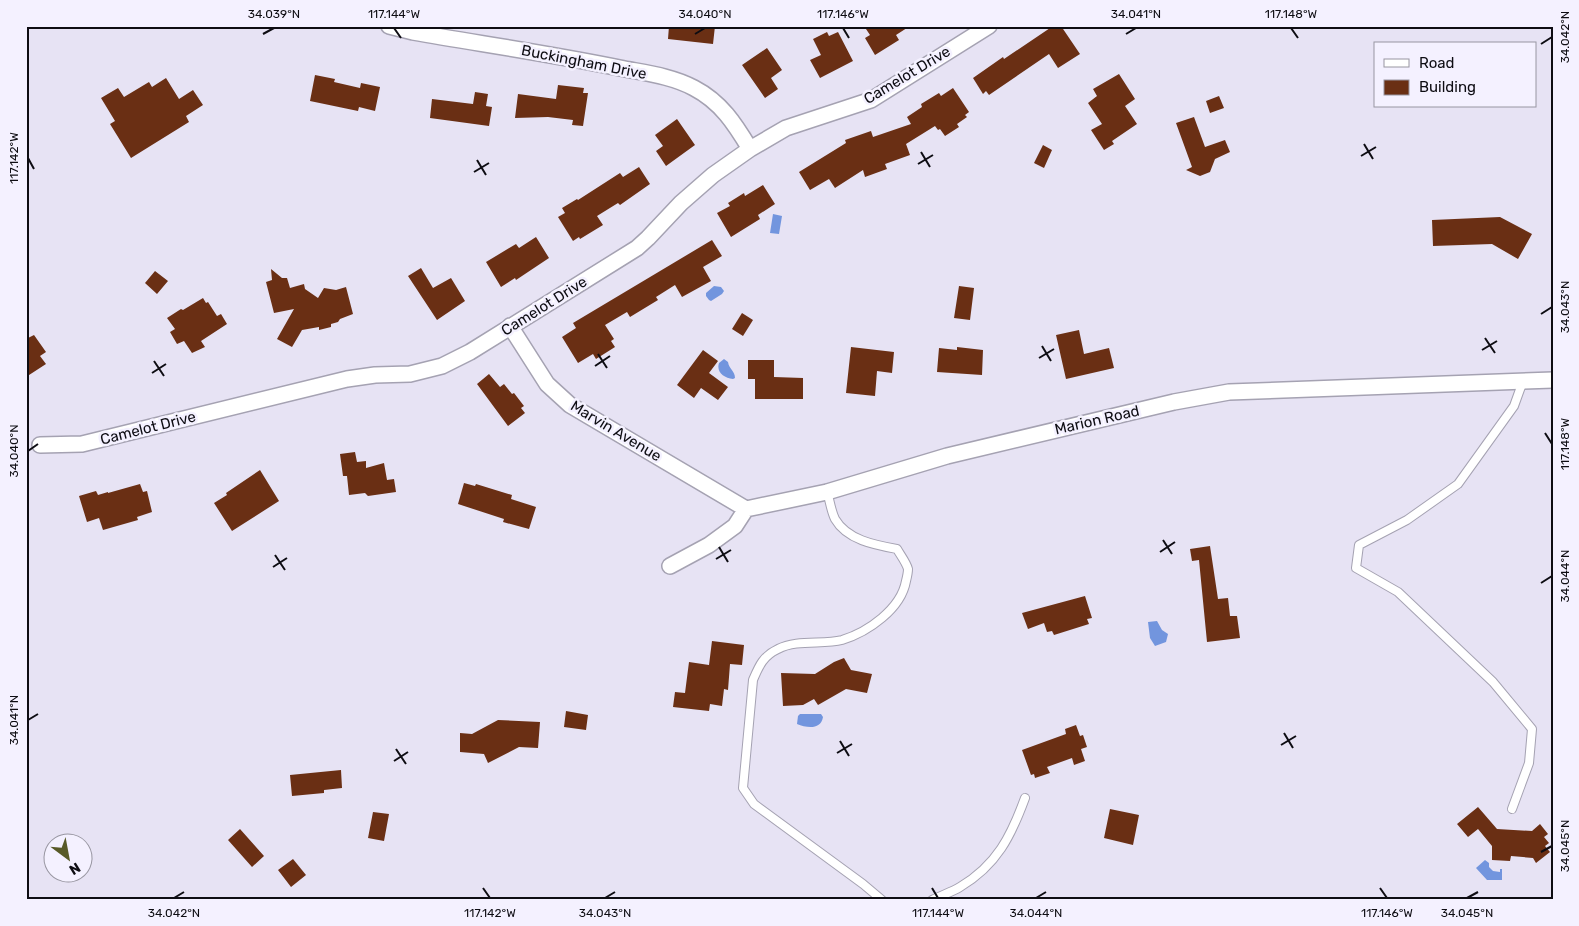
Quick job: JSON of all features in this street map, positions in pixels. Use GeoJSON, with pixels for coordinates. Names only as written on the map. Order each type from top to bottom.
{"type":"FeatureCollection","features":[{"type":"Feature","properties":{"kind":"street","name":"Buckingham Drive"},"geometry":{"type":"LineString","coordinates":[[389,26],[585,61],[673,80],[694,87],[711,98],[732,118],[750,148]]}},
{"type":"Feature","properties":{"kind":"street","name":"Camelot Drive"},"geometry":{"type":"LineString","coordinates":[[40,445],[82,444],[347,379],[375,375],[410,374],[442,366],[470,352],[637,248],[681,203],[713,175],[750,148],[786,128],[870,100],[988,26]]}},
{"type":"Feature","properties":{"kind":"street","name":"Marvin Avenue"},"geometry":{"type":"LineString","coordinates":[[510,326],[547,384],[570,405],[746,509]]}},
{"type":"Feature","properties":{"kind":"street","name":"Marion Road"},"geometry":{"type":"LineString","coordinates":[[746,509],[827,492],[947,456],[1174,402],[1229,392],[1553,380]]}},
{"type":"Feature","properties":{"kind":"street"},"geometry":{"type":"LineString","coordinates":[[670,566],[708,545],[735,526],[746,509]]}},
{"type":"Feature","properties":{"kind":"lane"},"geometry":{"type":"LineString","coordinates":[[1512,809],[1529,763],[1532,729],[1493,682],[1398,592],[1356,568],[1359,545],[1406,520],[1458,484],[1514,406],[1523,381]]}},
{"type":"Feature","properties":{"kind":"lane"},"geometry":{"type":"LineString","coordinates":[[827,492],[836,519],[845,530],[855,537],[897,550],[904,559],[908,571],[904,591],[890,611],[862,631],[841,640],[780,648],[765,657],[759,665],[753,680],[743,788],[754,804],[882,900]]}},
{"type":"Feature","properties":{"kind":"lane"},"geometry":{"type":"LineString","coordinates":[[932,900],[960,887],[977,875],[997,856],[1015,825],[1024,798]]}},
{"type":"Feature","properties":{"kind":"water"},"geometry":{"type":"Polygon","coordinates":[[[773,214],[782,216],[779,234],[770,233],[773,214]]]}},
{"type":"Feature","properties":{"kind":"water"},"geometry":{"type":"Polygon","coordinates":[[[714,286],[721,287],[724,291],[711,301],[706,296],[706,293],[714,286]]]}},
{"type":"Feature","properties":{"kind":"water"},"geometry":{"type":"Polygon","coordinates":[[[724,359],[728,362],[735,378],[733,379],[721,374],[718,366],[724,359]]]}},
{"type":"Feature","properties":{"kind":"water"},"geometry":{"type":"Polygon","coordinates":[[[1157,621],[1162,630],[1168,634],[1166,642],[1155,646],[1150,638],[1148,622],[1157,621]]]}},
{"type":"Feature","properties":{"kind":"water"},"geometry":{"type":"Polygon","coordinates":[[[800,714],[821,714],[823,717],[817,726],[809,727],[797,724],[800,714]]]}},
{"type":"Feature","properties":{"kind":"water"},"geometry":{"type":"Polygon","coordinates":[[[1485,860],[1493,871],[1500,872],[1500,869],[1502,869],[1502,880],[1487,880],[1476,868],[1485,860]]]}},
{"type":"Feature","properties":{"kind":"building"},"geometry":{"type":"Polygon","coordinates":[[[669,26],[715,26],[713,44],[668,39],[669,26]]]}},
{"type":"Feature","properties":{"kind":"building"},"geometry":{"type":"Polygon","coordinates":[[[864,26],[910,26],[896,35],[899,40],[875,55],[865,38],[870,35],[864,26]]]}},
{"type":"Feature","properties":{"kind":"building"},"geometry":{"type":"Polygon","coordinates":[[[1053,26],[1061,26],[1080,54],[1058,68],[1049,54],[989,95],[986,91],[983,94],[973,78],[1053,26]]]}},
{"type":"Feature","properties":{"kind":"building"},"geometry":{"type":"Polygon","coordinates":[[[827,32],[829,36],[838,32],[853,61],[820,78],[810,60],[821,55],[813,39],[827,32]]]}},
{"type":"Feature","properties":{"kind":"building"},"geometry":{"type":"Polygon","coordinates":[[[767,48],[782,70],[771,78],[778,89],[765,98],[742,65],[767,48]]]}},
{"type":"Feature","properties":{"kind":"building"},"geometry":{"type":"Polygon","coordinates":[[[1119,74],[1135,99],[1125,106],[1137,124],[1112,141],[1114,144],[1104,150],[1091,130],[1102,124],[1088,103],[1097,96],[1093,89],[1119,74]]]}},
{"type":"Feature","properties":{"kind":"building"},"geometry":{"type":"Polygon","coordinates":[[[315,75],[335,79],[334,82],[360,88],[361,83],[380,87],[375,111],[359,107],[358,111],[310,101],[315,75]]]}},
{"type":"Feature","properties":{"kind":"building"},"geometry":{"type":"Polygon","coordinates":[[[166,78],[179,99],[193,90],[203,105],[186,116],[189,122],[131,158],[110,124],[115,121],[101,98],[118,88],[124,97],[149,82],[152,87],[166,78]]]}},
{"type":"Feature","properties":{"kind":"building"},"geometry":{"type":"Polygon","coordinates":[[[558,85],[584,88],[583,93],[588,93],[583,126],[572,125],[573,120],[548,117],[515,118],[518,94],[556,99],[558,85]]]}},
{"type":"Feature","properties":{"kind":"building"},"geometry":{"type":"Polygon","coordinates":[[[953,88],[969,112],[965,115],[967,117],[957,124],[959,127],[945,136],[935,126],[906,144],[910,155],[885,164],[887,169],[865,177],[863,170],[835,188],[829,179],[810,190],[799,172],[846,143],[845,140],[871,131],[873,137],[911,124],[907,117],[922,107],[921,104],[939,93],[941,96],[953,88]]]}},
{"type":"Feature","properties":{"kind":"building"},"geometry":{"type":"Polygon","coordinates":[[[475,92],[488,94],[486,106],[492,107],[489,126],[430,118],[432,99],[473,104],[475,92]]]}},
{"type":"Feature","properties":{"kind":"building"},"geometry":{"type":"Polygon","coordinates":[[[1219,96],[1224,108],[1210,113],[1206,101],[1219,96]]]}},
{"type":"Feature","properties":{"kind":"building"},"geometry":{"type":"Polygon","coordinates":[[[1194,117],[1205,147],[1225,140],[1230,152],[1215,159],[1210,172],[1200,176],[1186,170],[1192,167],[1176,123],[1194,117]]]}},
{"type":"Feature","properties":{"kind":"building"},"geometry":{"type":"Polygon","coordinates":[[[677,119],[695,145],[666,166],[656,151],[663,146],[655,135],[677,119]]]}},
{"type":"Feature","properties":{"kind":"building"},"geometry":{"type":"Polygon","coordinates":[[[1043,145],[1052,150],[1044,168],[1034,163],[1043,145]]]}},
{"type":"Feature","properties":{"kind":"building"},"geometry":{"type":"Polygon","coordinates":[[[639,167],[650,184],[620,205],[618,203],[597,216],[603,225],[580,239],[579,237],[573,241],[558,217],[565,213],[562,208],[620,173],[623,177],[639,167]]]}},
{"type":"Feature","properties":{"kind":"building"},"geometry":{"type":"Polygon","coordinates":[[[763,185],[775,204],[758,215],[760,219],[731,237],[717,213],[730,206],[728,203],[744,193],[745,196],[763,185]]]}},
{"type":"Feature","properties":{"kind":"building"},"geometry":{"type":"Polygon","coordinates":[[[1500,217],[1532,234],[1518,259],[1492,244],[1433,246],[1432,220],[1500,217]]]}},
{"type":"Feature","properties":{"kind":"building"},"geometry":{"type":"Polygon","coordinates":[[[536,237],[549,258],[516,280],[515,278],[501,287],[486,262],[516,244],[519,248],[536,237]]]}},
{"type":"Feature","properties":{"kind":"building"},"geometry":{"type":"Polygon","coordinates":[[[712,240],[722,256],[703,267],[711,281],[682,297],[675,285],[656,297],[658,300],[630,317],[627,312],[605,325],[614,339],[611,341],[615,347],[596,359],[593,354],[578,363],[562,337],[576,328],[573,323],[712,240]]]}},
{"type":"Feature","properties":{"kind":"building"},"geometry":{"type":"Polygon","coordinates":[[[421,268],[433,288],[451,278],[465,301],[437,320],[408,276],[421,268]]]}},
{"type":"Feature","properties":{"kind":"building"},"geometry":{"type":"Polygon","coordinates":[[[271,269],[282,278],[287,278],[290,288],[304,284],[305,289],[318,298],[324,288],[336,290],[346,287],[353,314],[331,324],[331,327],[319,330],[319,327],[302,330],[292,347],[277,339],[294,309],[274,313],[266,282],[272,280],[271,269]]]}},
{"type":"Feature","properties":{"kind":"building"},"geometry":{"type":"Polygon","coordinates":[[[155,271],[168,281],[157,294],[145,283],[155,271]]]}},
{"type":"Feature","properties":{"kind":"building"},"geometry":{"type":"Polygon","coordinates":[[[959,286],[974,288],[970,320],[954,318],[959,286]]]}},
{"type":"Feature","properties":{"kind":"building"},"geometry":{"type":"Polygon","coordinates":[[[203,298],[217,316],[221,314],[227,324],[201,341],[205,347],[192,353],[184,341],[177,344],[170,332],[175,329],[167,318],[203,298]]]}},
{"type":"Feature","properties":{"kind":"building"},"geometry":{"type":"Polygon","coordinates":[[[742,313],[753,320],[743,336],[732,329],[742,313]]]}},
{"type":"Feature","properties":{"kind":"building"},"geometry":{"type":"Polygon","coordinates":[[[1079,330],[1084,354],[1109,348],[1114,368],[1066,379],[1056,335],[1079,330]]]}},
{"type":"Feature","properties":{"kind":"building"},"geometry":{"type":"Polygon","coordinates":[[[34,335],[46,352],[40,356],[46,364],[26,377],[26,339],[34,335]]]}},
{"type":"Feature","properties":{"kind":"building"},"geometry":{"type":"Polygon","coordinates":[[[851,347],[894,352],[892,373],[877,371],[875,396],[846,393],[851,347]]]}},
{"type":"Feature","properties":{"kind":"building"},"geometry":{"type":"Polygon","coordinates":[[[957,347],[983,350],[982,375],[937,372],[939,348],[957,350],[957,347]]]}},
{"type":"Feature","properties":{"kind":"building"},"geometry":{"type":"Polygon","coordinates":[[[703,350],[718,361],[709,373],[728,387],[718,400],[701,388],[694,398],[677,385],[703,350]]]}},
{"type":"Feature","properties":{"kind":"building"},"geometry":{"type":"Polygon","coordinates":[[[748,360],[774,360],[774,377],[803,378],[803,399],[755,399],[755,379],[748,379],[748,360]]]}},
{"type":"Feature","properties":{"kind":"building"},"geometry":{"type":"Polygon","coordinates":[[[489,374],[500,387],[504,384],[512,394],[514,393],[524,406],[521,408],[525,413],[508,426],[477,384],[489,374]]]}},
{"type":"Feature","properties":{"kind":"building"},"geometry":{"type":"Polygon","coordinates":[[[355,452],[357,462],[366,461],[366,468],[384,463],[387,480],[394,479],[396,492],[368,496],[365,493],[349,495],[347,476],[343,476],[340,454],[355,452]]]}},
{"type":"Feature","properties":{"kind":"building"},"geometry":{"type":"Polygon","coordinates":[[[260,470],[279,501],[232,531],[214,503],[260,470]]]}},
{"type":"Feature","properties":{"kind":"building"},"geometry":{"type":"Polygon","coordinates":[[[464,483],[475,486],[476,484],[512,495],[511,499],[536,507],[529,529],[503,522],[504,519],[458,504],[464,483]]]}},
{"type":"Feature","properties":{"kind":"building"},"geometry":{"type":"Polygon","coordinates":[[[140,484],[143,492],[147,491],[152,512],[137,517],[138,520],[103,530],[99,518],[87,522],[79,496],[96,491],[98,495],[140,484]]]}},
{"type":"Feature","properties":{"kind":"building"},"geometry":{"type":"Polygon","coordinates":[[[1210,546],[1218,599],[1228,598],[1230,616],[1237,616],[1240,638],[1207,642],[1199,560],[1192,561],[1190,549],[1210,546]]]}},
{"type":"Feature","properties":{"kind":"building"},"geometry":{"type":"Polygon","coordinates":[[[1085,596],[1092,618],[1087,619],[1089,624],[1054,635],[1052,631],[1047,632],[1044,623],[1028,629],[1022,613],[1085,596]]]}},
{"type":"Feature","properties":{"kind":"building"},"geometry":{"type":"Polygon","coordinates":[[[712,641],[744,645],[742,665],[730,664],[728,690],[724,689],[722,706],[710,704],[709,711],[673,707],[675,692],[685,693],[689,662],[709,665],[712,641]]]}},
{"type":"Feature","properties":{"kind":"building"},"geometry":{"type":"Polygon","coordinates":[[[844,658],[851,670],[872,674],[867,693],[846,689],[818,705],[814,699],[803,705],[783,706],[781,673],[815,674],[844,658]]]}},
{"type":"Feature","properties":{"kind":"building"},"geometry":{"type":"Polygon","coordinates":[[[566,711],[588,715],[586,730],[564,727],[566,711]]]}},
{"type":"Feature","properties":{"kind":"building"},"geometry":{"type":"Polygon","coordinates":[[[498,720],[540,722],[538,748],[519,747],[488,763],[484,754],[460,752],[460,733],[472,734],[498,720]]]}},
{"type":"Feature","properties":{"kind":"building"},"geometry":{"type":"Polygon","coordinates":[[[1076,725],[1080,736],[1083,735],[1087,747],[1081,749],[1085,761],[1074,765],[1072,758],[1047,767],[1050,773],[1035,778],[1034,774],[1031,775],[1022,750],[1066,734],[1065,729],[1076,725]]]}},
{"type":"Feature","properties":{"kind":"building"},"geometry":{"type":"Polygon","coordinates":[[[341,770],[342,788],[324,790],[324,793],[292,796],[290,775],[341,770]]]}},
{"type":"Feature","properties":{"kind":"building"},"geometry":{"type":"Polygon","coordinates":[[[1478,807],[1497,829],[1532,831],[1540,824],[1548,834],[1544,837],[1549,843],[1545,846],[1550,852],[1536,863],[1533,858],[1511,856],[1510,861],[1492,860],[1492,846],[1478,829],[1468,837],[1457,824],[1478,807]]]}},
{"type":"Feature","properties":{"kind":"building"},"geometry":{"type":"Polygon","coordinates":[[[1110,809],[1139,815],[1133,845],[1104,838],[1110,809]]]}},
{"type":"Feature","properties":{"kind":"building"},"geometry":{"type":"Polygon","coordinates":[[[373,812],[389,814],[384,841],[368,838],[373,812]]]}},
{"type":"Feature","properties":{"kind":"building"},"geometry":{"type":"Polygon","coordinates":[[[240,829],[264,856],[252,867],[228,840],[240,829]]]}},
{"type":"Feature","properties":{"kind":"building"},"geometry":{"type":"Polygon","coordinates":[[[293,859],[306,875],[291,887],[278,870],[293,859]]]}}]}
